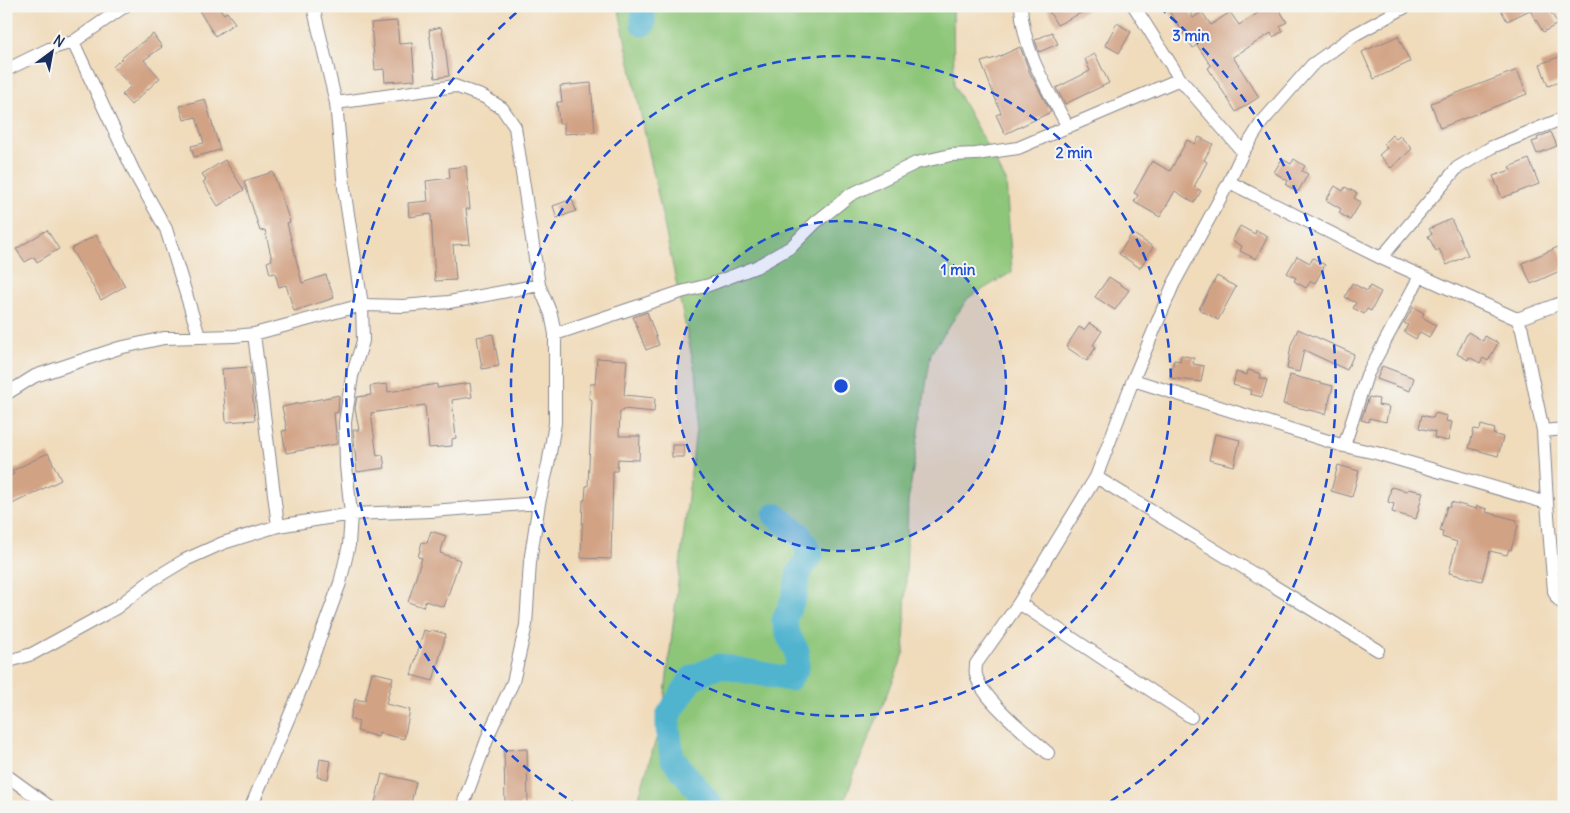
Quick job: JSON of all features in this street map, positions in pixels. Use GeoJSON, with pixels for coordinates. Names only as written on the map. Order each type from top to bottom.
{"type":"FeatureCollection","features":[{"type":"Feature","properties":{"kind":"street"},"geometry":{"type":"LineString","coordinates":[[6,70],[49,49],[73,42],[124,6]]}},
{"type":"Feature","properties":{"kind":"street"},"geometry":{"type":"LineString","coordinates":[[251,807],[303,684],[340,583],[348,545],[351,514],[346,466],[345,422],[352,376],[363,341],[362,304],[344,188],[336,103],[313,6]]}},
{"type":"Feature","properties":{"kind":"street"},"geometry":{"type":"LineString","coordinates":[[1021,6],[1022,26],[1036,69],[1068,127]]}},
{"type":"Feature","properties":{"kind":"street"},"geometry":{"type":"LineString","coordinates":[[1134,6],[1180,78],[1243,152]]}},
{"type":"Feature","properties":{"kind":"street"},"geometry":{"type":"LineString","coordinates":[[1048,753],[1016,725],[982,689],[976,674],[976,664],[1018,603],[1096,477],[1172,285],[1229,182],[1243,152],[1262,122],[1312,65],[1354,35],[1407,6]]}},
{"type":"Feature","properties":{"kind":"street"},"geometry":{"type":"LineString","coordinates":[[73,42],[134,172],[166,229],[199,336]]}},
{"type":"Feature","properties":{"kind":"street"},"geometry":{"type":"LineString","coordinates":[[555,334],[681,292],[716,283],[756,267],[791,247],[815,223],[850,195],[916,164],[951,155],[976,154],[1018,148],[1180,78]]}},
{"type":"Feature","properties":{"kind":"street"},"geometry":{"type":"LineString","coordinates":[[336,103],[455,86],[484,97],[502,108],[515,127],[539,285],[551,314],[555,334],[555,423],[548,466],[539,503],[530,562],[526,625],[513,682],[491,729],[462,807]]}},
{"type":"Feature","properties":{"kind":"street"},"geometry":{"type":"LineString","coordinates":[[1381,258],[1457,168],[1492,147],[1564,118]]}},
{"type":"Feature","properties":{"kind":"street"},"geometry":{"type":"LineString","coordinates":[[1229,182],[1381,258],[1517,318],[1564,302]]}},
{"type":"Feature","properties":{"kind":"street"},"geometry":{"type":"LineString","coordinates":[[1344,446],[1367,375],[1420,276]]}},
{"type":"Feature","properties":{"kind":"street"},"geometry":{"type":"LineString","coordinates":[[6,394],[34,376],[119,348],[164,338],[254,334],[362,304],[403,306],[449,302],[539,285]]}},
{"type":"Feature","properties":{"kind":"street"},"geometry":{"type":"LineString","coordinates":[[1517,318],[1522,330],[1543,431],[1546,503],[1554,590],[1557,598],[1564,605]]}},
{"type":"Feature","properties":{"kind":"street"},"geometry":{"type":"LineString","coordinates":[[254,334],[278,526]]}},
{"type":"Feature","properties":{"kind":"street"},"geometry":{"type":"LineString","coordinates":[[1133,380],[1344,446],[1376,452],[1546,503]]}},
{"type":"Feature","properties":{"kind":"street"},"geometry":{"type":"LineString","coordinates":[[1543,431],[1564,429]]}},
{"type":"Feature","properties":{"kind":"street"},"geometry":{"type":"LineString","coordinates":[[1096,477],[1378,650]]}},
{"type":"Feature","properties":{"kind":"street"},"geometry":{"type":"LineString","coordinates":[[6,662],[32,654],[116,608],[152,580],[185,560],[223,543],[278,526],[351,514],[431,511],[539,503]]}},
{"type":"Feature","properties":{"kind":"street"},"geometry":{"type":"LineString","coordinates":[[1018,603],[1191,717]]}},
{"type":"Feature","properties":{"kind":"street"},"geometry":{"type":"LineString","coordinates":[[6,775],[50,807]]}},
{"type":"Feature","properties":{"kind":"green space"},"geometry":{"type":"Polygon","coordinates":[[[618,6],[953,6],[954,86],[1006,181],[1012,272],[968,298],[931,353],[908,502],[904,654],[854,774],[843,807],[636,807],[662,719],[700,395],[618,6]]]}},
{"type":"Feature","properties":{"kind":"building"},"geometry":{"type":"Polygon","coordinates":[[[196,6],[218,6],[224,14],[227,12],[235,23],[215,36],[196,6]]]}},
{"type":"Feature","properties":{"kind":"building"},"geometry":{"type":"Polygon","coordinates":[[[1046,6],[1095,6],[1057,25],[1046,6]]]}},
{"type":"Feature","properties":{"kind":"building"},"geometry":{"type":"Polygon","coordinates":[[[1166,6],[1187,6],[1193,18],[1202,12],[1211,25],[1230,12],[1239,25],[1269,6],[1277,6],[1287,22],[1280,26],[1283,31],[1273,37],[1271,33],[1233,57],[1259,97],[1236,112],[1208,68],[1211,66],[1197,45],[1193,48],[1166,6]]]}},
{"type":"Feature","properties":{"kind":"building"},"geometry":{"type":"Polygon","coordinates":[[[1499,6],[1547,6],[1558,24],[1543,32],[1530,10],[1507,21],[1499,6]]]}},
{"type":"Feature","properties":{"kind":"building"},"geometry":{"type":"Polygon","coordinates":[[[397,21],[399,44],[412,43],[415,80],[385,82],[384,69],[375,70],[371,23],[397,21]]]}},
{"type":"Feature","properties":{"kind":"building"},"geometry":{"type":"Polygon","coordinates":[[[1117,23],[1131,32],[1119,53],[1105,45],[1117,23]]]}},
{"type":"Feature","properties":{"kind":"building"},"geometry":{"type":"Polygon","coordinates":[[[441,27],[449,76],[435,78],[429,30],[441,27]]]}},
{"type":"Feature","properties":{"kind":"building"},"geometry":{"type":"Polygon","coordinates":[[[1052,32],[1058,44],[1039,52],[1035,40],[1052,32]]]}},
{"type":"Feature","properties":{"kind":"building"},"geometry":{"type":"Polygon","coordinates":[[[153,34],[162,47],[144,60],[160,78],[131,105],[122,95],[131,86],[113,67],[125,55],[153,34]]]}},
{"type":"Feature","properties":{"kind":"building"},"geometry":{"type":"Polygon","coordinates":[[[1398,36],[1410,62],[1374,79],[1362,52],[1398,36]]]}},
{"type":"Feature","properties":{"kind":"building"},"geometry":{"type":"Polygon","coordinates":[[[1020,47],[1030,73],[1051,112],[1005,134],[996,115],[1001,113],[981,62],[996,58],[1020,47]]]}},
{"type":"Feature","properties":{"kind":"building"},"geometry":{"type":"Polygon","coordinates":[[[1095,54],[1109,83],[1065,104],[1056,88],[1090,71],[1085,59],[1095,54]]]}},
{"type":"Feature","properties":{"kind":"building"},"geometry":{"type":"Polygon","coordinates":[[[1564,55],[1564,80],[1548,86],[1540,64],[1564,55]]]}},
{"type":"Feature","properties":{"kind":"building"},"geometry":{"type":"Polygon","coordinates":[[[1517,70],[1527,94],[1440,128],[1431,103],[1517,70]]]}},
{"type":"Feature","properties":{"kind":"building"},"geometry":{"type":"Polygon","coordinates":[[[591,83],[595,132],[564,134],[564,123],[559,124],[557,102],[562,102],[560,86],[591,83]]]}},
{"type":"Feature","properties":{"kind":"building"},"geometry":{"type":"Polygon","coordinates":[[[205,99],[220,150],[194,157],[191,146],[204,143],[196,117],[184,120],[180,106],[205,99]]]}},
{"type":"Feature","properties":{"kind":"building"},"geometry":{"type":"Polygon","coordinates":[[[1551,132],[1557,146],[1537,154],[1532,142],[1551,132]]]}},
{"type":"Feature","properties":{"kind":"building"},"geometry":{"type":"Polygon","coordinates":[[[1392,135],[1396,139],[1400,136],[1412,149],[1391,168],[1379,155],[1387,148],[1383,144],[1392,135]]]}},
{"type":"Feature","properties":{"kind":"building"},"geometry":{"type":"Polygon","coordinates":[[[1199,137],[1213,144],[1204,160],[1207,162],[1194,187],[1201,191],[1194,203],[1175,191],[1160,217],[1134,202],[1138,195],[1134,193],[1152,161],[1170,171],[1187,140],[1195,144],[1199,137]]]}},
{"type":"Feature","properties":{"kind":"building"},"geometry":{"type":"Polygon","coordinates":[[[1282,159],[1291,164],[1294,159],[1305,166],[1302,171],[1308,174],[1298,192],[1286,185],[1288,181],[1274,172],[1282,159]]]}},
{"type":"Feature","properties":{"kind":"building"},"geometry":{"type":"Polygon","coordinates":[[[1529,159],[1539,184],[1502,198],[1493,176],[1511,170],[1509,167],[1529,159]]]}},
{"type":"Feature","properties":{"kind":"building"},"geometry":{"type":"Polygon","coordinates":[[[225,160],[244,190],[218,206],[203,182],[206,180],[202,174],[225,160]]]}},
{"type":"Feature","properties":{"kind":"building"},"geometry":{"type":"Polygon","coordinates":[[[466,166],[470,209],[466,209],[470,244],[453,245],[456,280],[435,281],[431,214],[409,217],[408,203],[428,201],[426,181],[450,178],[449,168],[466,166]]]}},
{"type":"Feature","properties":{"kind":"building"},"geometry":{"type":"Polygon","coordinates":[[[273,172],[290,222],[287,223],[302,283],[326,275],[334,298],[294,311],[286,285],[279,287],[275,273],[270,274],[267,262],[272,260],[265,230],[260,231],[244,181],[273,172]]]}},
{"type":"Feature","properties":{"kind":"building"},"geometry":{"type":"Polygon","coordinates":[[[1335,186],[1343,191],[1345,187],[1357,193],[1354,198],[1361,202],[1350,220],[1339,213],[1341,209],[1326,200],[1335,186]]]}},
{"type":"Feature","properties":{"kind":"building"},"geometry":{"type":"Polygon","coordinates":[[[572,199],[576,211],[557,218],[553,206],[572,199]]]}},
{"type":"Feature","properties":{"kind":"building"},"geometry":{"type":"Polygon","coordinates":[[[1451,219],[1468,255],[1447,265],[1439,249],[1436,251],[1428,236],[1432,234],[1429,229],[1451,219]]]}},
{"type":"Feature","properties":{"kind":"building"},"geometry":{"type":"Polygon","coordinates":[[[1240,226],[1255,234],[1256,230],[1268,236],[1256,259],[1240,251],[1242,246],[1232,241],[1240,226]]]}},
{"type":"Feature","properties":{"kind":"building"},"geometry":{"type":"Polygon","coordinates":[[[47,230],[59,249],[37,262],[34,257],[25,262],[16,249],[47,230]]]}},
{"type":"Feature","properties":{"kind":"building"},"geometry":{"type":"Polygon","coordinates":[[[1132,233],[1153,247],[1140,268],[1119,254],[1132,233]]]}},
{"type":"Feature","properties":{"kind":"building"},"geometry":{"type":"Polygon","coordinates":[[[96,235],[125,286],[101,300],[71,249],[96,235]]]}},
{"type":"Feature","properties":{"kind":"building"},"geometry":{"type":"Polygon","coordinates":[[[1558,247],[1564,260],[1564,269],[1531,284],[1522,263],[1558,247]]]}},
{"type":"Feature","properties":{"kind":"building"},"geometry":{"type":"Polygon","coordinates":[[[1297,256],[1310,263],[1313,258],[1325,265],[1315,283],[1311,281],[1306,288],[1294,281],[1296,278],[1287,273],[1297,256]]]}},
{"type":"Feature","properties":{"kind":"building"},"geometry":{"type":"Polygon","coordinates":[[[1217,276],[1236,287],[1218,320],[1199,309],[1217,276]]]}},
{"type":"Feature","properties":{"kind":"building"},"geometry":{"type":"Polygon","coordinates":[[[1109,277],[1129,290],[1115,310],[1095,297],[1109,277]]]}},
{"type":"Feature","properties":{"kind":"building"},"geometry":{"type":"Polygon","coordinates":[[[1352,283],[1367,291],[1370,286],[1381,292],[1371,311],[1367,309],[1364,314],[1353,308],[1356,303],[1345,297],[1352,283]]]}},
{"type":"Feature","properties":{"kind":"building"},"geometry":{"type":"Polygon","coordinates":[[[1413,307],[1424,313],[1422,317],[1436,325],[1429,337],[1420,332],[1416,339],[1404,332],[1408,325],[1404,323],[1413,307]]]}},
{"type":"Feature","properties":{"kind":"building"},"geometry":{"type":"Polygon","coordinates":[[[647,312],[659,345],[646,350],[633,317],[647,312]]]}},
{"type":"Feature","properties":{"kind":"building"},"geometry":{"type":"Polygon","coordinates":[[[1089,323],[1102,331],[1093,345],[1096,347],[1087,361],[1066,347],[1079,327],[1084,330],[1089,323]]]}},
{"type":"Feature","properties":{"kind":"building"},"geometry":{"type":"Polygon","coordinates":[[[1298,329],[1354,354],[1347,370],[1304,350],[1299,372],[1287,369],[1291,345],[1298,329]]]}},
{"type":"Feature","properties":{"kind":"building"},"geometry":{"type":"Polygon","coordinates":[[[1468,332],[1483,341],[1485,336],[1498,343],[1488,361],[1483,358],[1480,363],[1469,357],[1468,360],[1457,354],[1468,332]]]}},
{"type":"Feature","properties":{"kind":"building"},"geometry":{"type":"Polygon","coordinates":[[[493,334],[499,366],[482,369],[477,337],[493,334]]]}},
{"type":"Feature","properties":{"kind":"building"},"geometry":{"type":"Polygon","coordinates":[[[1181,355],[1194,358],[1193,364],[1204,366],[1201,382],[1170,378],[1174,360],[1180,361],[1181,355]]]}},
{"type":"Feature","properties":{"kind":"building"},"geometry":{"type":"Polygon","coordinates":[[[597,358],[627,360],[624,395],[655,398],[654,412],[623,409],[623,411],[620,411],[619,436],[640,436],[639,460],[618,459],[617,471],[613,471],[611,559],[581,558],[583,500],[585,500],[586,486],[588,486],[592,400],[589,399],[590,384],[595,384],[597,358]]]}},
{"type":"Feature","properties":{"kind":"building"},"geometry":{"type":"Polygon","coordinates":[[[1382,366],[1414,378],[1410,391],[1377,379],[1382,366]]]}},
{"type":"Feature","properties":{"kind":"building"},"geometry":{"type":"Polygon","coordinates":[[[250,367],[255,420],[226,422],[222,369],[250,367]]]}},
{"type":"Feature","properties":{"kind":"building"},"geometry":{"type":"Polygon","coordinates":[[[1248,370],[1261,374],[1260,378],[1267,380],[1262,397],[1250,394],[1251,390],[1233,385],[1236,372],[1247,375],[1248,370]]]}},
{"type":"Feature","properties":{"kind":"building"},"geometry":{"type":"Polygon","coordinates":[[[1290,375],[1333,386],[1326,414],[1283,404],[1290,375]]]}},
{"type":"Feature","properties":{"kind":"building"},"geometry":{"type":"Polygon","coordinates":[[[470,383],[472,397],[452,400],[456,438],[452,439],[452,446],[429,448],[425,405],[371,413],[377,456],[383,455],[385,468],[357,472],[353,430],[359,430],[355,408],[357,397],[371,395],[370,386],[387,384],[388,392],[437,384],[437,388],[470,383]]]}},
{"type":"Feature","properties":{"kind":"building"},"geometry":{"type":"Polygon","coordinates":[[[339,395],[338,412],[334,413],[337,444],[286,453],[282,431],[287,430],[282,407],[339,395]]]}},
{"type":"Feature","properties":{"kind":"building"},"geometry":{"type":"Polygon","coordinates":[[[1369,397],[1379,399],[1378,405],[1389,407],[1386,422],[1369,418],[1369,422],[1361,420],[1369,397]]]}},
{"type":"Feature","properties":{"kind":"building"},"geometry":{"type":"Polygon","coordinates":[[[1435,413],[1447,416],[1446,421],[1452,422],[1448,441],[1434,438],[1435,432],[1419,428],[1422,415],[1433,418],[1435,413]]]}},
{"type":"Feature","properties":{"kind":"building"},"geometry":{"type":"Polygon","coordinates":[[[1481,425],[1495,429],[1493,434],[1503,437],[1498,456],[1469,448],[1474,429],[1480,430],[1481,425]]]}},
{"type":"Feature","properties":{"kind":"building"},"geometry":{"type":"Polygon","coordinates":[[[1215,434],[1240,440],[1234,466],[1209,460],[1215,434]]]}},
{"type":"Feature","properties":{"kind":"building"},"geometry":{"type":"Polygon","coordinates":[[[672,445],[684,445],[684,457],[672,457],[672,445]]]}},
{"type":"Feature","properties":{"kind":"building"},"geometry":{"type":"Polygon","coordinates":[[[48,453],[61,480],[6,507],[6,478],[14,474],[12,471],[48,453]]]}},
{"type":"Feature","properties":{"kind":"building"},"geometry":{"type":"Polygon","coordinates":[[[1338,465],[1359,471],[1352,497],[1331,491],[1338,465]]]}},
{"type":"Feature","properties":{"kind":"building"},"geometry":{"type":"Polygon","coordinates":[[[1391,487],[1423,492],[1416,519],[1392,512],[1394,504],[1388,502],[1391,487]]]}},
{"type":"Feature","properties":{"kind":"building"},"geometry":{"type":"Polygon","coordinates":[[[1451,502],[1476,509],[1477,506],[1487,509],[1486,512],[1517,520],[1516,524],[1518,525],[1511,550],[1509,549],[1507,555],[1490,551],[1482,581],[1449,573],[1457,542],[1442,537],[1443,532],[1440,531],[1447,506],[1450,507],[1451,502]]]}},
{"type":"Feature","properties":{"kind":"building"},"geometry":{"type":"Polygon","coordinates":[[[431,531],[446,536],[440,553],[460,560],[444,607],[425,601],[423,607],[408,602],[422,558],[418,557],[422,542],[427,543],[431,531]]]}},
{"type":"Feature","properties":{"kind":"building"},"geometry":{"type":"Polygon","coordinates":[[[424,630],[446,634],[433,681],[411,675],[424,630]]]}},
{"type":"Feature","properties":{"kind":"building"},"geometry":{"type":"Polygon","coordinates":[[[372,672],[393,677],[386,704],[410,710],[404,739],[379,733],[378,737],[357,731],[359,722],[350,719],[355,699],[365,701],[372,672]]]}},
{"type":"Feature","properties":{"kind":"building"},"geometry":{"type":"Polygon","coordinates":[[[527,749],[528,804],[520,804],[520,807],[505,807],[504,750],[527,749]]]}},
{"type":"Feature","properties":{"kind":"building"},"geometry":{"type":"Polygon","coordinates":[[[320,759],[331,761],[328,779],[317,777],[320,759]]]}},
{"type":"Feature","properties":{"kind":"building"},"geometry":{"type":"Polygon","coordinates":[[[382,774],[416,782],[410,807],[374,807],[382,774]]]}},
{"type":"Feature","properties":{"kind":"waterway"},"geometry":{"type":"LineString","coordinates":[[643,6],[643,24]]}},
{"type":"Feature","properties":{"kind":"waterway"},"geometry":{"type":"LineString","coordinates":[[712,807],[672,758],[668,716],[692,678],[719,666],[789,679],[797,668],[797,651],[789,637],[784,620],[794,597],[799,572],[811,555],[799,534],[775,515]]}}]}
